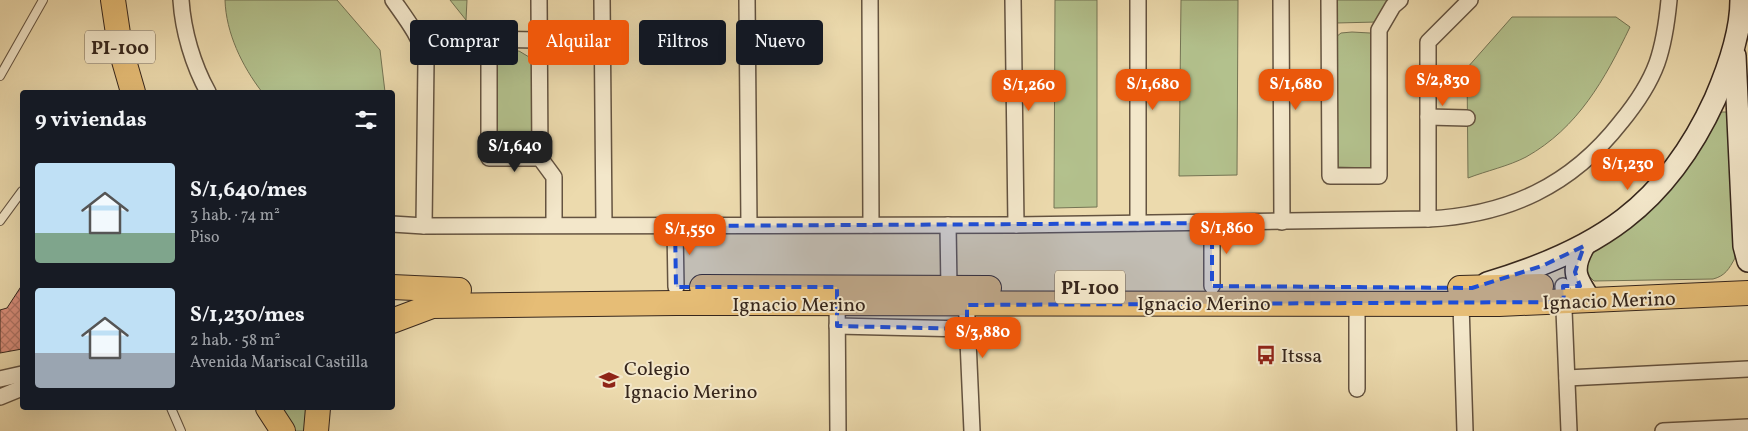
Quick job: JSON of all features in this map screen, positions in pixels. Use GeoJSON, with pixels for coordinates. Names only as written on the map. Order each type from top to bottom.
{"type":"FeatureCollection","features":[{"type":"Feature","properties":{"kind":"main road","name":"PI-100"},"geometry":{"type":"LineString","coordinates":[[113,0],[120,47],[132,90]]}},
{"type":"Feature","properties":{"kind":"main road"},"geometry":{"type":"LineString","coordinates":[[1466,296],[1542,266],[1584,246],[1606,232],[1650,197],[1679,164],[1692,145],[1711,107],[1722,82],[1735,41],[1741,0]]}},
{"type":"Feature","properties":{"kind":"main road"},"geometry":{"type":"LineString","coordinates":[[1735,41],[1744,246],[1748,261]]}},
{"type":"Feature","properties":{"kind":"main road"},"geometry":{"type":"LineString","coordinates":[[1574,294],[1577,259],[1584,246]]}},
{"type":"Feature","properties":{"kind":"main road","name":"PI-100"},"geometry":{"type":"LineString","coordinates":[[395,287],[432,290],[676,287],[837,306],[960,294],[1212,286],[1466,296],[1748,288]]}},
{"type":"Feature","properties":{"kind":"main road","name":"Ignacio Merino"},"geometry":{"type":"LineString","coordinates":[[1574,294],[1748,292]]}},
{"type":"Feature","properties":{"kind":"main road","name":"Ignacio Merino"},"geometry":{"type":"LineString","coordinates":[[960,294],[1357,303],[1466,296]]}},
{"type":"Feature","properties":{"kind":"main road","name":"Ignacio Merino"},"geometry":{"type":"LineString","coordinates":[[395,320],[432,306],[676,303],[837,306]]}},
{"type":"Feature","properties":{"kind":"main road"},"geometry":{"type":"LineString","coordinates":[[269,410],[283,431]]}},
{"type":"Feature","properties":{"kind":"main road"},"geometry":{"type":"LineString","coordinates":[[316,431],[318,410]]}},
{"type":"Feature","properties":{"kind":"street"},"geometry":{"type":"LineString","coordinates":[[181,0],[186,32],[207,90]]}},
{"type":"Feature","properties":{"kind":"street"},"geometry":{"type":"LineString","coordinates":[[393,0],[414,28],[422,43],[426,60],[424,226]]}},
{"type":"Feature","properties":{"kind":"street"},"geometry":{"type":"LineString","coordinates":[[538,20],[539,0]]}},
{"type":"Feature","properties":{"kind":"street"},"geometry":{"type":"LineString","coordinates":[[602,0],[604,225]]}},
{"type":"Feature","properties":{"kind":"street"},"geometry":{"type":"LineString","coordinates":[[747,0],[748,225]]}},
{"type":"Feature","properties":{"kind":"street"},"geometry":{"type":"LineString","coordinates":[[870,0],[871,225]]}},
{"type":"Feature","properties":{"kind":"street"},"geometry":{"type":"LineString","coordinates":[[1013,0],[1016,225]]}},
{"type":"Feature","properties":{"kind":"street"},"geometry":{"type":"LineString","coordinates":[[1138,0],[1138,223]]}},
{"type":"Feature","properties":{"kind":"street"},"geometry":{"type":"LineString","coordinates":[[1281,0],[1282,222]]}},
{"type":"Feature","properties":{"kind":"street"},"geometry":{"type":"LineString","coordinates":[[1329,0],[1330,176],[1379,176],[1379,30],[1393,6],[1400,0]]}},
{"type":"Feature","properties":{"kind":"street"},"geometry":{"type":"LineString","coordinates":[[1428,219],[1428,42],[1470,0]]}},
{"type":"Feature","properties":{"kind":"street"},"geometry":{"type":"LineString","coordinates":[[395,224],[424,226],[1016,225],[1428,219],[1474,215],[1518,202],[1543,190],[1583,163],[1619,126],[1634,106],[1656,64],[1662,45],[1669,0]]}},
{"type":"Feature","properties":{"kind":"street"},"geometry":{"type":"LineString","coordinates":[[528,40],[489,39],[489,158],[540,158]]}},
{"type":"Feature","properties":{"kind":"street"},"geometry":{"type":"LineString","coordinates":[[538,65],[540,158],[554,177],[554,225]]}},
{"type":"Feature","properties":{"kind":"street"},"geometry":{"type":"LineString","coordinates":[[1428,117],[1467,118]]}},
{"type":"Feature","properties":{"kind":"street"},"geometry":{"type":"LineString","coordinates":[[1212,223],[1212,286]]}},
{"type":"Feature","properties":{"kind":"street"},"geometry":{"type":"LineString","coordinates":[[948,225],[967,329],[972,431]]}},
{"type":"Feature","properties":{"kind":"street"},"geometry":{"type":"LineString","coordinates":[[675,226],[676,287]]}},
{"type":"Feature","properties":{"kind":"street"},"geometry":{"type":"LineString","coordinates":[[1569,431],[1566,378],[1574,294]]}},
{"type":"Feature","properties":{"kind":"street"},"geometry":{"type":"LineString","coordinates":[[1465,431],[1466,296]]}},
{"type":"Feature","properties":{"kind":"street"},"geometry":{"type":"LineString","coordinates":[[1357,303],[1357,390]]}},
{"type":"Feature","properties":{"kind":"street"},"geometry":{"type":"LineString","coordinates":[[838,431],[837,306],[967,329]]}},
{"type":"Feature","properties":{"kind":"street"},"geometry":{"type":"LineString","coordinates":[[1566,378],[1748,369]]}},
{"type":"Feature","properties":{"kind":"street"},"geometry":{"type":"LineString","coordinates":[[0,379],[20,374]]}},
{"type":"Feature","properties":{"kind":"street"},"geometry":{"type":"LineString","coordinates":[[0,398],[20,389]]}},
{"type":"Feature","properties":{"kind":"street"},"geometry":{"type":"LineString","coordinates":[[1663,431],[1748,427]]}},
{"type":"Feature","properties":{"kind":"lane"},"geometry":{"type":"LineString","coordinates":[[0,76],[43,0]]}},
{"type":"Feature","properties":{"kind":"lane"},"geometry":{"type":"LineString","coordinates":[[0,221],[20,194]]}},
{"type":"Feature","properties":{"kind":"lane"},"geometry":{"type":"LineString","coordinates":[[173,410],[181,431]]}},
{"type":"Feature","properties":{"kind":"highlighted area"},"geometry":{"type":"Polygon","coordinates":[[[1212,223],[1212,286],[1472,288],[1542,266],[1584,246],[1575,272],[1580,286],[1563,286],[1564,302],[967,305],[967,329],[837,326],[837,287],[676,287],[675,226],[1212,223]]]}},
{"type":"Feature","properties":{"kind":"green space"},"geometry":{"type":"Polygon","coordinates":[[[225,0],[337,0],[380,50],[385,90],[261,90],[236,49],[226,12],[225,0]]]}},
{"type":"Feature","properties":{"kind":"green space"},"geometry":{"type":"Polygon","coordinates":[[[450,0],[467,0],[466,20],[450,0]]]}},
{"type":"Feature","properties":{"kind":"green space"},"geometry":{"type":"Polygon","coordinates":[[[1055,0],[1097,0],[1097,207],[1054,208],[1055,0]]]}},
{"type":"Feature","properties":{"kind":"green space"},"geometry":{"type":"Polygon","coordinates":[[[1181,0],[1238,0],[1237,175],[1179,176],[1181,0]]]}},
{"type":"Feature","properties":{"kind":"green space"},"geometry":{"type":"Polygon","coordinates":[[[1337,0],[1390,0],[1384,5],[1377,22],[1336,23],[1337,0]]]}},
{"type":"Feature","properties":{"kind":"green space"},"geometry":{"type":"Polygon","coordinates":[[[1512,17],[1616,17],[1630,27],[1600,83],[1588,101],[1561,132],[1526,157],[1468,178],[1467,68],[1512,17]]]}},
{"type":"Feature","properties":{"kind":"green space"},"geometry":{"type":"Polygon","coordinates":[[[1341,33],[1370,33],[1375,36],[1371,56],[1372,168],[1337,167],[1336,37],[1341,33]]]}},
{"type":"Feature","properties":{"kind":"green space"},"geometry":{"type":"Polygon","coordinates":[[[518,51],[528,56],[528,65],[533,65],[533,148],[495,148],[497,65],[518,65],[518,51]]]}},
{"type":"Feature","properties":{"kind":"green space"},"geometry":{"type":"Polygon","coordinates":[[[1721,112],[1728,112],[1734,125],[1735,258],[1729,269],[1721,276],[1713,279],[1594,281],[1585,272],[1586,261],[1592,253],[1621,230],[1721,112]]]}},
{"type":"Feature","properties":{"kind":"green space"},"geometry":{"type":"Polygon","coordinates":[[[278,410],[312,410],[309,431],[289,431],[278,410]]]}},
{"type":"Feature","properties":{"kind":"building"},"geometry":{"type":"Polygon","coordinates":[[[20,288],[20,349],[0,353],[0,310],[7,308],[20,288]]]}},
{"type":"Feature","properties":{"kind":"place","name":"Itssa"},"geometry":{"type":"Point","coordinates":[1266,355]}},
{"type":"Feature","properties":{"kind":"place","name":"Colegio Ignacio Merino"},"geometry":{"type":"Point","coordinates":[609,380]}}]}
